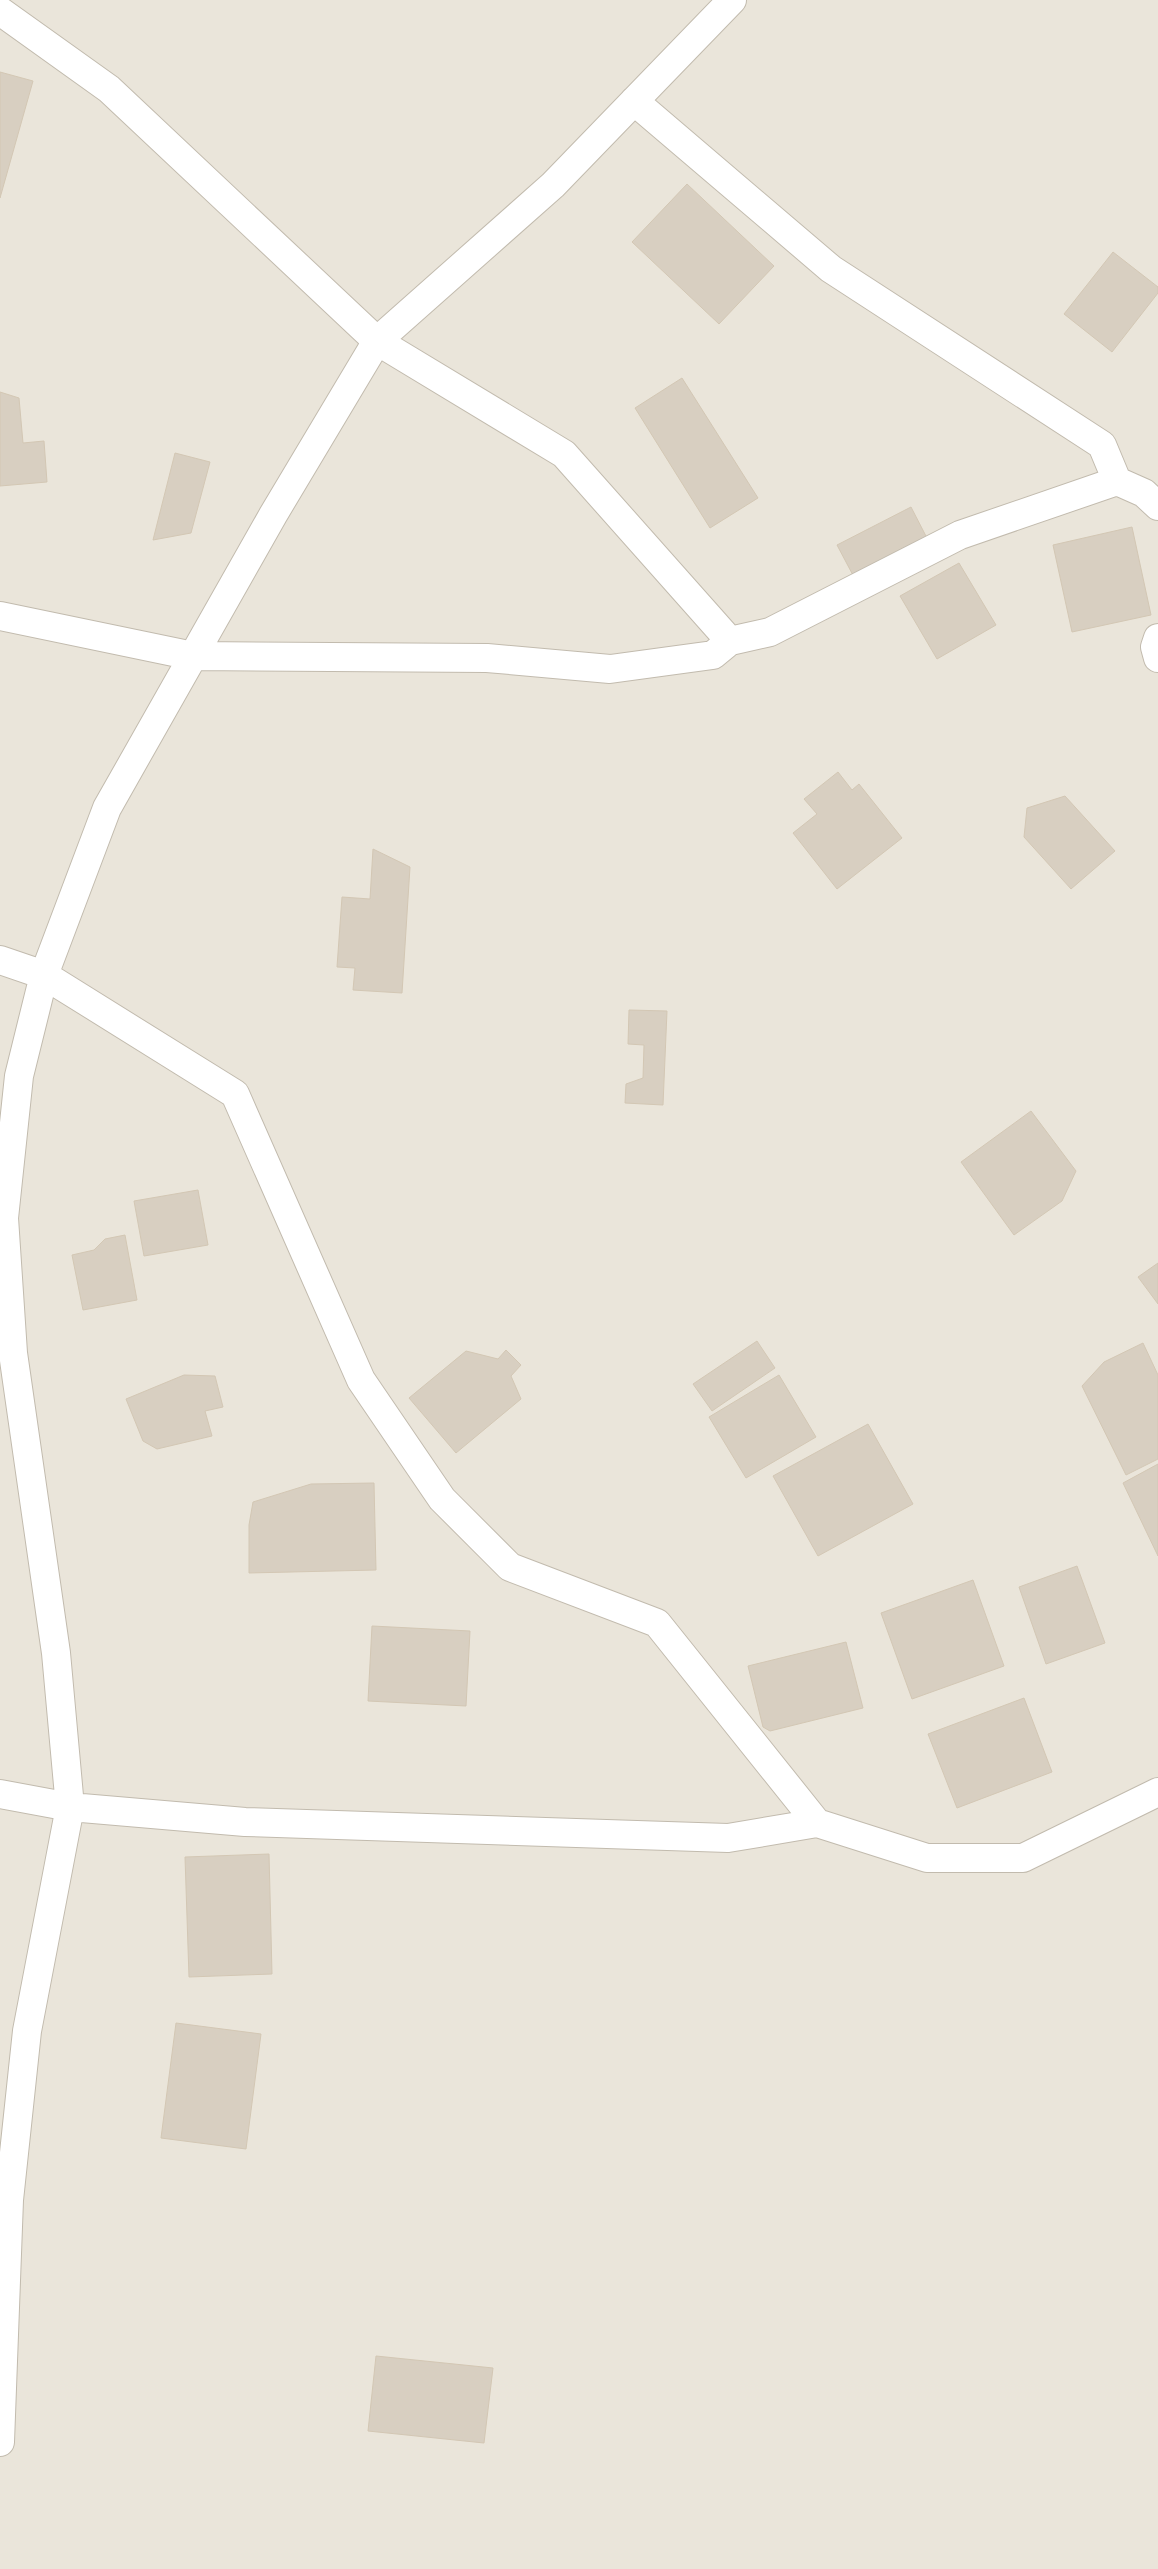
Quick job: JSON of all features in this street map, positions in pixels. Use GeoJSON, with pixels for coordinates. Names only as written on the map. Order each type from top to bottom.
{"type":"FeatureCollection","features":[{"type":"Feature","properties":{"kind":"street"},"geometry":{"type":"LineString","coordinates":[[0,2442],[9,2200],[27,2030],[70,1807],[56,1653],[13,1353],[4,1218],[19,1076],[44,975],[107,808],[278,507],[377,341],[553,185],[732,0]]}},
{"type":"Feature","properties":{"kind":"street"},"geometry":{"type":"LineString","coordinates":[[0,11],[109,89],[377,341],[564,454],[730,641]]}},
{"type":"Feature","properties":{"kind":"street"},"geometry":{"type":"LineString","coordinates":[[634,101],[832,269],[1102,446],[1117,481],[1144,493],[1158,506]]}},
{"type":"Feature","properties":{"kind":"street"},"geometry":{"type":"LineString","coordinates":[[0,616],[193,656],[487,658],[610,669],[713,656],[730,641],[770,632],[960,535],[1117,481]]}},
{"type":"Feature","properties":{"kind":"street"},"geometry":{"type":"LineString","coordinates":[[1158,638],[1155,647],[1158,658]]}},
{"type":"Feature","properties":{"kind":"street"},"geometry":{"type":"LineString","coordinates":[[0,960],[44,975],[235,1094],[361,1380],[442,1498],[510,1567],[658,1624],[817,1823]]}},
{"type":"Feature","properties":{"kind":"street"},"geometry":{"type":"LineString","coordinates":[[0,1794],[70,1807],[245,1822],[728,1838],[817,1823],[926,1858],[1023,1858],[1158,1792]]}},
{"type":"Feature","properties":{"kind":"shaded area"},"geometry":{"type":"Polygon","coordinates":[[[0,0],[1158,0],[1158,2569],[0,2569],[0,0]]]}},
{"type":"Feature","properties":{"kind":"building"},"geometry":{"type":"Polygon","coordinates":[[[0,72],[33,81],[0,198],[0,72]]]}},
{"type":"Feature","properties":{"kind":"building"},"geometry":{"type":"Polygon","coordinates":[[[687,184],[774,266],[719,324],[632,242],[687,184]]]}},
{"type":"Feature","properties":{"kind":"building"},"geometry":{"type":"Polygon","coordinates":[[[1113,252],[1158,287],[1158,293],[1112,352],[1064,314],[1113,252]]]}},
{"type":"Feature","properties":{"kind":"building"},"geometry":{"type":"Polygon","coordinates":[[[682,378],[758,498],[710,528],[635,408],[682,378]]]}},
{"type":"Feature","properties":{"kind":"building"},"geometry":{"type":"Polygon","coordinates":[[[0,392],[19,398],[23,443],[44,441],[47,482],[0,486],[0,392]]]}},
{"type":"Feature","properties":{"kind":"building"},"geometry":{"type":"Polygon","coordinates":[[[175,453],[210,462],[191,533],[153,540],[175,453]]]}},
{"type":"Feature","properties":{"kind":"building"},"geometry":{"type":"Polygon","coordinates":[[[911,507],[928,540],[855,579],[837,545],[911,507]]]}},
{"type":"Feature","properties":{"kind":"building"},"geometry":{"type":"Polygon","coordinates":[[[1132,527],[1151,615],[1072,632],[1053,545],[1132,527]]]}},
{"type":"Feature","properties":{"kind":"building"},"geometry":{"type":"Polygon","coordinates":[[[959,563],[996,625],[937,659],[900,596],[959,563]]]}},
{"type":"Feature","properties":{"kind":"building"},"geometry":{"type":"Polygon","coordinates":[[[838,772],[852,790],[859,784],[902,838],[837,889],[793,833],[817,814],[804,799],[838,772]]]}},
{"type":"Feature","properties":{"kind":"building"},"geometry":{"type":"Polygon","coordinates":[[[1065,796],[1115,851],[1071,889],[1024,837],[1027,808],[1065,796]]]}},
{"type":"Feature","properties":{"kind":"building"},"geometry":{"type":"Polygon","coordinates":[[[373,849],[410,867],[402,993],[353,990],[355,968],[337,967],[342,897],[370,899],[373,849]]]}},
{"type":"Feature","properties":{"kind":"building"},"geometry":{"type":"Polygon","coordinates":[[[629,1010],[667,1011],[663,1105],[625,1103],[626,1084],[643,1078],[644,1045],[628,1044],[629,1010]]]}},
{"type":"Feature","properties":{"kind":"building"},"geometry":{"type":"Polygon","coordinates":[[[1031,1111],[1076,1171],[1062,1201],[1014,1235],[961,1162],[1031,1111]]]}},
{"type":"Feature","properties":{"kind":"building"},"geometry":{"type":"Polygon","coordinates":[[[198,1190],[208,1245],[144,1256],[134,1201],[198,1190]]]}},
{"type":"Feature","properties":{"kind":"building"},"geometry":{"type":"Polygon","coordinates":[[[125,1235],[137,1300],[83,1310],[72,1255],[94,1250],[105,1239],[125,1235]]]}},
{"type":"Feature","properties":{"kind":"building"},"geometry":{"type":"Polygon","coordinates":[[[1158,1263],[1158,1304],[1138,1277],[1158,1263]]]}},
{"type":"Feature","properties":{"kind":"building"},"geometry":{"type":"Polygon","coordinates":[[[757,1341],[775,1368],[712,1411],[693,1384],[757,1341]]]}},
{"type":"Feature","properties":{"kind":"building"},"geometry":{"type":"Polygon","coordinates":[[[1143,1343],[1158,1375],[1158,1459],[1126,1475],[1082,1386],[1104,1362],[1143,1343]]]}},
{"type":"Feature","properties":{"kind":"building"},"geometry":{"type":"Polygon","coordinates":[[[506,1350],[521,1365],[511,1376],[521,1399],[456,1453],[409,1398],[466,1351],[498,1359],[506,1350]]]}},
{"type":"Feature","properties":{"kind":"building"},"geometry":{"type":"Polygon","coordinates":[[[184,1375],[215,1376],[223,1407],[205,1411],[212,1436],[157,1449],[143,1441],[126,1399],[184,1375]]]}},
{"type":"Feature","properties":{"kind":"building"},"geometry":{"type":"Polygon","coordinates":[[[779,1375],[816,1437],[746,1478],[709,1417],[779,1375]]]}},
{"type":"Feature","properties":{"kind":"building"},"geometry":{"type":"Polygon","coordinates":[[[868,1424],[913,1504],[818,1556],[773,1476],[868,1424]]]}},
{"type":"Feature","properties":{"kind":"building"},"geometry":{"type":"Polygon","coordinates":[[[1158,1464],[1158,1556],[1123,1483],[1158,1464]]]}},
{"type":"Feature","properties":{"kind":"building"},"geometry":{"type":"Polygon","coordinates":[[[374,1483],[376,1570],[249,1573],[249,1525],[253,1502],[311,1484],[374,1483]]]}},
{"type":"Feature","properties":{"kind":"building"},"geometry":{"type":"Polygon","coordinates":[[[1077,1566],[1105,1643],[1046,1664],[1019,1587],[1077,1566]]]}},
{"type":"Feature","properties":{"kind":"building"},"geometry":{"type":"Polygon","coordinates":[[[973,1580],[1004,1666],[912,1699],[881,1613],[973,1580]]]}},
{"type":"Feature","properties":{"kind":"building"},"geometry":{"type":"Polygon","coordinates":[[[372,1626],[470,1631],[466,1706],[368,1701],[372,1626]]]}},
{"type":"Feature","properties":{"kind":"building"},"geometry":{"type":"Polygon","coordinates":[[[846,1642],[863,1708],[770,1731],[763,1727],[748,1666],[846,1642]]]}},
{"type":"Feature","properties":{"kind":"building"},"geometry":{"type":"Polygon","coordinates":[[[1024,1698],[1052,1772],[957,1808],[928,1734],[1024,1698]]]}},
{"type":"Feature","properties":{"kind":"building"},"geometry":{"type":"Polygon","coordinates":[[[269,1854],[272,1974],[189,1977],[185,1857],[269,1854]]]}},
{"type":"Feature","properties":{"kind":"building"},"geometry":{"type":"Polygon","coordinates":[[[176,2023],[261,2034],[246,2149],[161,2138],[176,2023]]]}},
{"type":"Feature","properties":{"kind":"building"},"geometry":{"type":"Polygon","coordinates":[[[376,2356],[493,2368],[484,2443],[368,2431],[376,2356]]]}}]}
